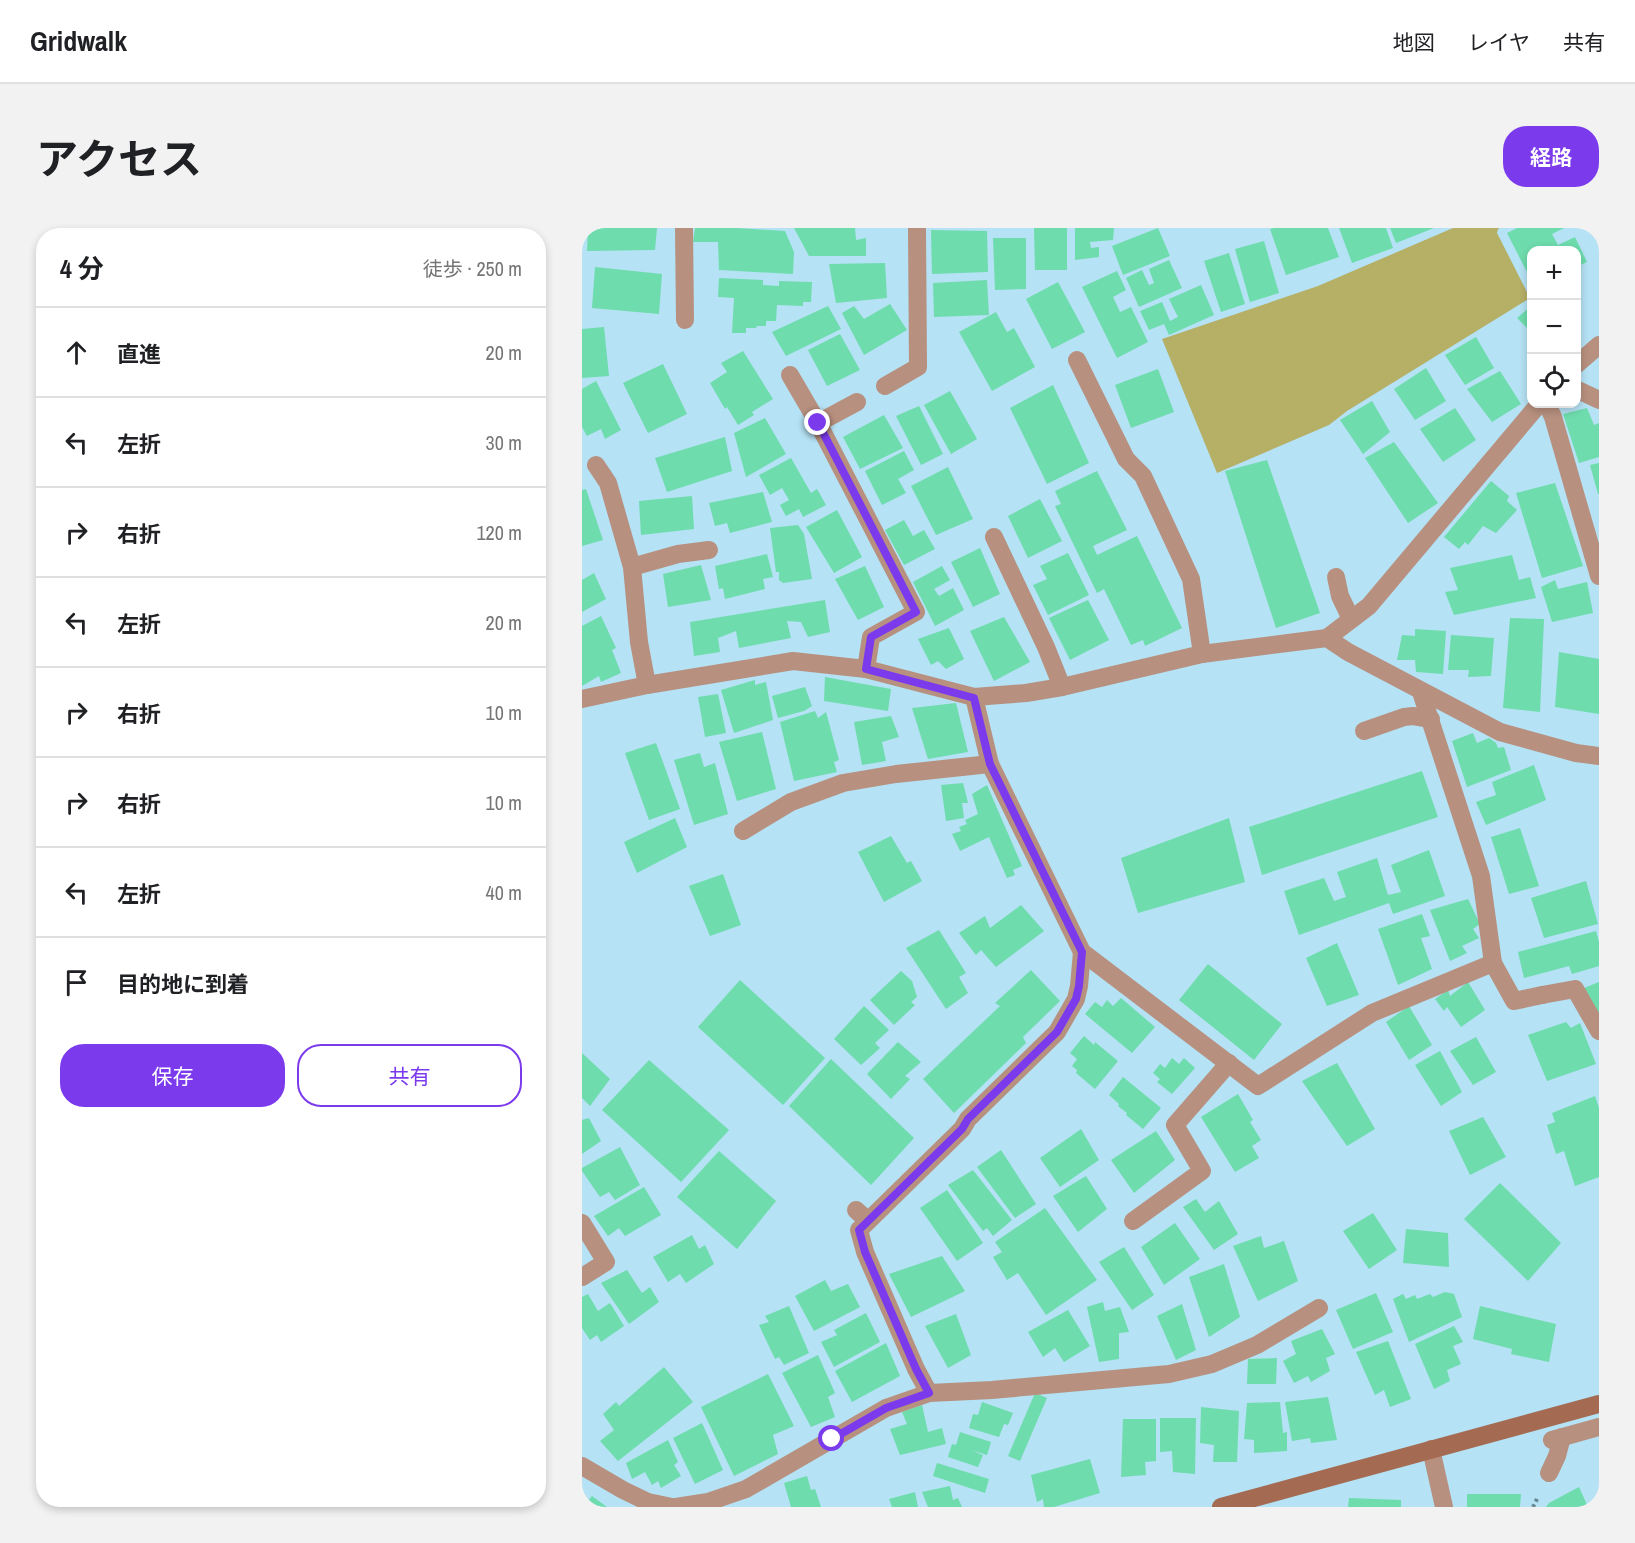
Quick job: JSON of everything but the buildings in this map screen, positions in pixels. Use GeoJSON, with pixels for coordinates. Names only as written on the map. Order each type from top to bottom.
{"type":"FeatureCollection","features":[{"type":"Feature","properties":{"kind":"street"},"geometry":{"type":"LineString","coordinates":[[684,228],[685,320]]}},
{"type":"Feature","properties":{"kind":"street"},"geometry":{"type":"LineString","coordinates":[[885,386],[918,367],[917,228]]}},
{"type":"Feature","properties":{"kind":"street"},"geometry":{"type":"LineString","coordinates":[[1581,360],[1599,345]]}},
{"type":"Feature","properties":{"kind":"street"},"geometry":{"type":"LineString","coordinates":[[1077,360],[1126,459],[1143,476],[1191,579],[1202,654]]}},
{"type":"Feature","properties":{"kind":"street"},"geometry":{"type":"LineString","coordinates":[[790,375],[818,423],[916,612],[871,637],[866,669]]}},
{"type":"Feature","properties":{"kind":"street"},"geometry":{"type":"LineString","coordinates":[[1581,391],[1599,400]]}},
{"type":"Feature","properties":{"kind":"street"},"geometry":{"type":"LineString","coordinates":[[818,423],[857,402]]}},
{"type":"Feature","properties":{"kind":"street"},"geometry":{"type":"LineString","coordinates":[[582,699],[647,685],[793,661],[866,669],[974,698],[1062,687],[1202,654],[1327,638],[1369,606],[1536,408]]}},
{"type":"Feature","properties":{"kind":"street"},"geometry":{"type":"LineString","coordinates":[[1548,408],[1553,417],[1599,576]]}},
{"type":"Feature","properties":{"kind":"street"},"geometry":{"type":"LineString","coordinates":[[596,465],[608,483],[632,567],[639,642],[647,685]]}},
{"type":"Feature","properties":{"kind":"street"},"geometry":{"type":"LineString","coordinates":[[994,537],[1046,647],[1062,687]]}},
{"type":"Feature","properties":{"kind":"street"},"geometry":{"type":"LineString","coordinates":[[632,567],[678,554],[709,550]]}},
{"type":"Feature","properties":{"kind":"street"},"geometry":{"type":"LineString","coordinates":[[1336,577],[1340,596],[1351,619]]}},
{"type":"Feature","properties":{"kind":"street"},"geometry":{"type":"LineString","coordinates":[[1327,638],[1421,692],[1500,732],[1576,753],[1599,756]]}},
{"type":"Feature","properties":{"kind":"street"},"geometry":{"type":"LineString","coordinates":[[1421,692],[1481,876],[1493,963],[1514,1001],[1575,989],[1599,1031]]}},
{"type":"Feature","properties":{"kind":"street"},"geometry":{"type":"LineString","coordinates":[[974,698],[990,764],[1082,952],[1258,1086],[1372,1013],[1493,963]]}},
{"type":"Feature","properties":{"kind":"street"},"geometry":{"type":"LineString","coordinates":[[1364,731],[1404,717],[1431,719]]}},
{"type":"Feature","properties":{"kind":"street"},"geometry":{"type":"LineString","coordinates":[[743,831],[791,802],[843,783],[896,774],[990,764]]}},
{"type":"Feature","properties":{"kind":"street"},"geometry":{"type":"LineString","coordinates":[[929,1393],[916,1369],[865,1252],[859,1230],[862,1215],[962,1129],[968,1119],[1057,1032],[1076,999],[1082,952]]}},
{"type":"Feature","properties":{"kind":"street"},"geometry":{"type":"LineString","coordinates":[[1133,1221],[1202,1171],[1175,1125],[1229,1063]]}},
{"type":"Feature","properties":{"kind":"street"},"geometry":{"type":"LineString","coordinates":[[582,1223],[606,1262],[582,1277]]}},
{"type":"Feature","properties":{"kind":"street"},"geometry":{"type":"LineString","coordinates":[[582,1466],[648,1502],[674,1507],[708,1502],[746,1489],[886,1408],[929,1393],[992,1390],[1169,1374],[1212,1364],[1257,1346],[1319,1308]]}},
{"type":"Feature","properties":{"kind":"street"},"geometry":{"type":"LineString","coordinates":[[1221,1507],[1599,1404]]}},
{"type":"Feature","properties":{"kind":"street"},"geometry":{"type":"LineString","coordinates":[[1549,1473],[1557,1456],[1557,1438],[1599,1427]]}},
{"type":"Feature","properties":{"kind":"street"},"geometry":{"type":"LineString","coordinates":[[1431,1449],[1444,1507]]}},
{"type":"Feature","properties":{"kind":"shaded area"},"geometry":{"type":"Polygon","coordinates":[[[1453,228],[1500,228],[1497,233],[1527,292],[1527,300],[1347,411],[1329,425],[1217,473],[1162,339],[1318,286],[1453,228]]]}},
{"type":"Feature","properties":{"kind":"route"},"geometry":{"type":"LineString","coordinates":[[818,423],[916,612],[871,637],[866,669],[974,698],[990,764],[1082,952],[1076,999],[1057,1032],[859,1230],[865,1252],[916,1369],[929,1393],[886,1408],[832,1439]]}}]}
